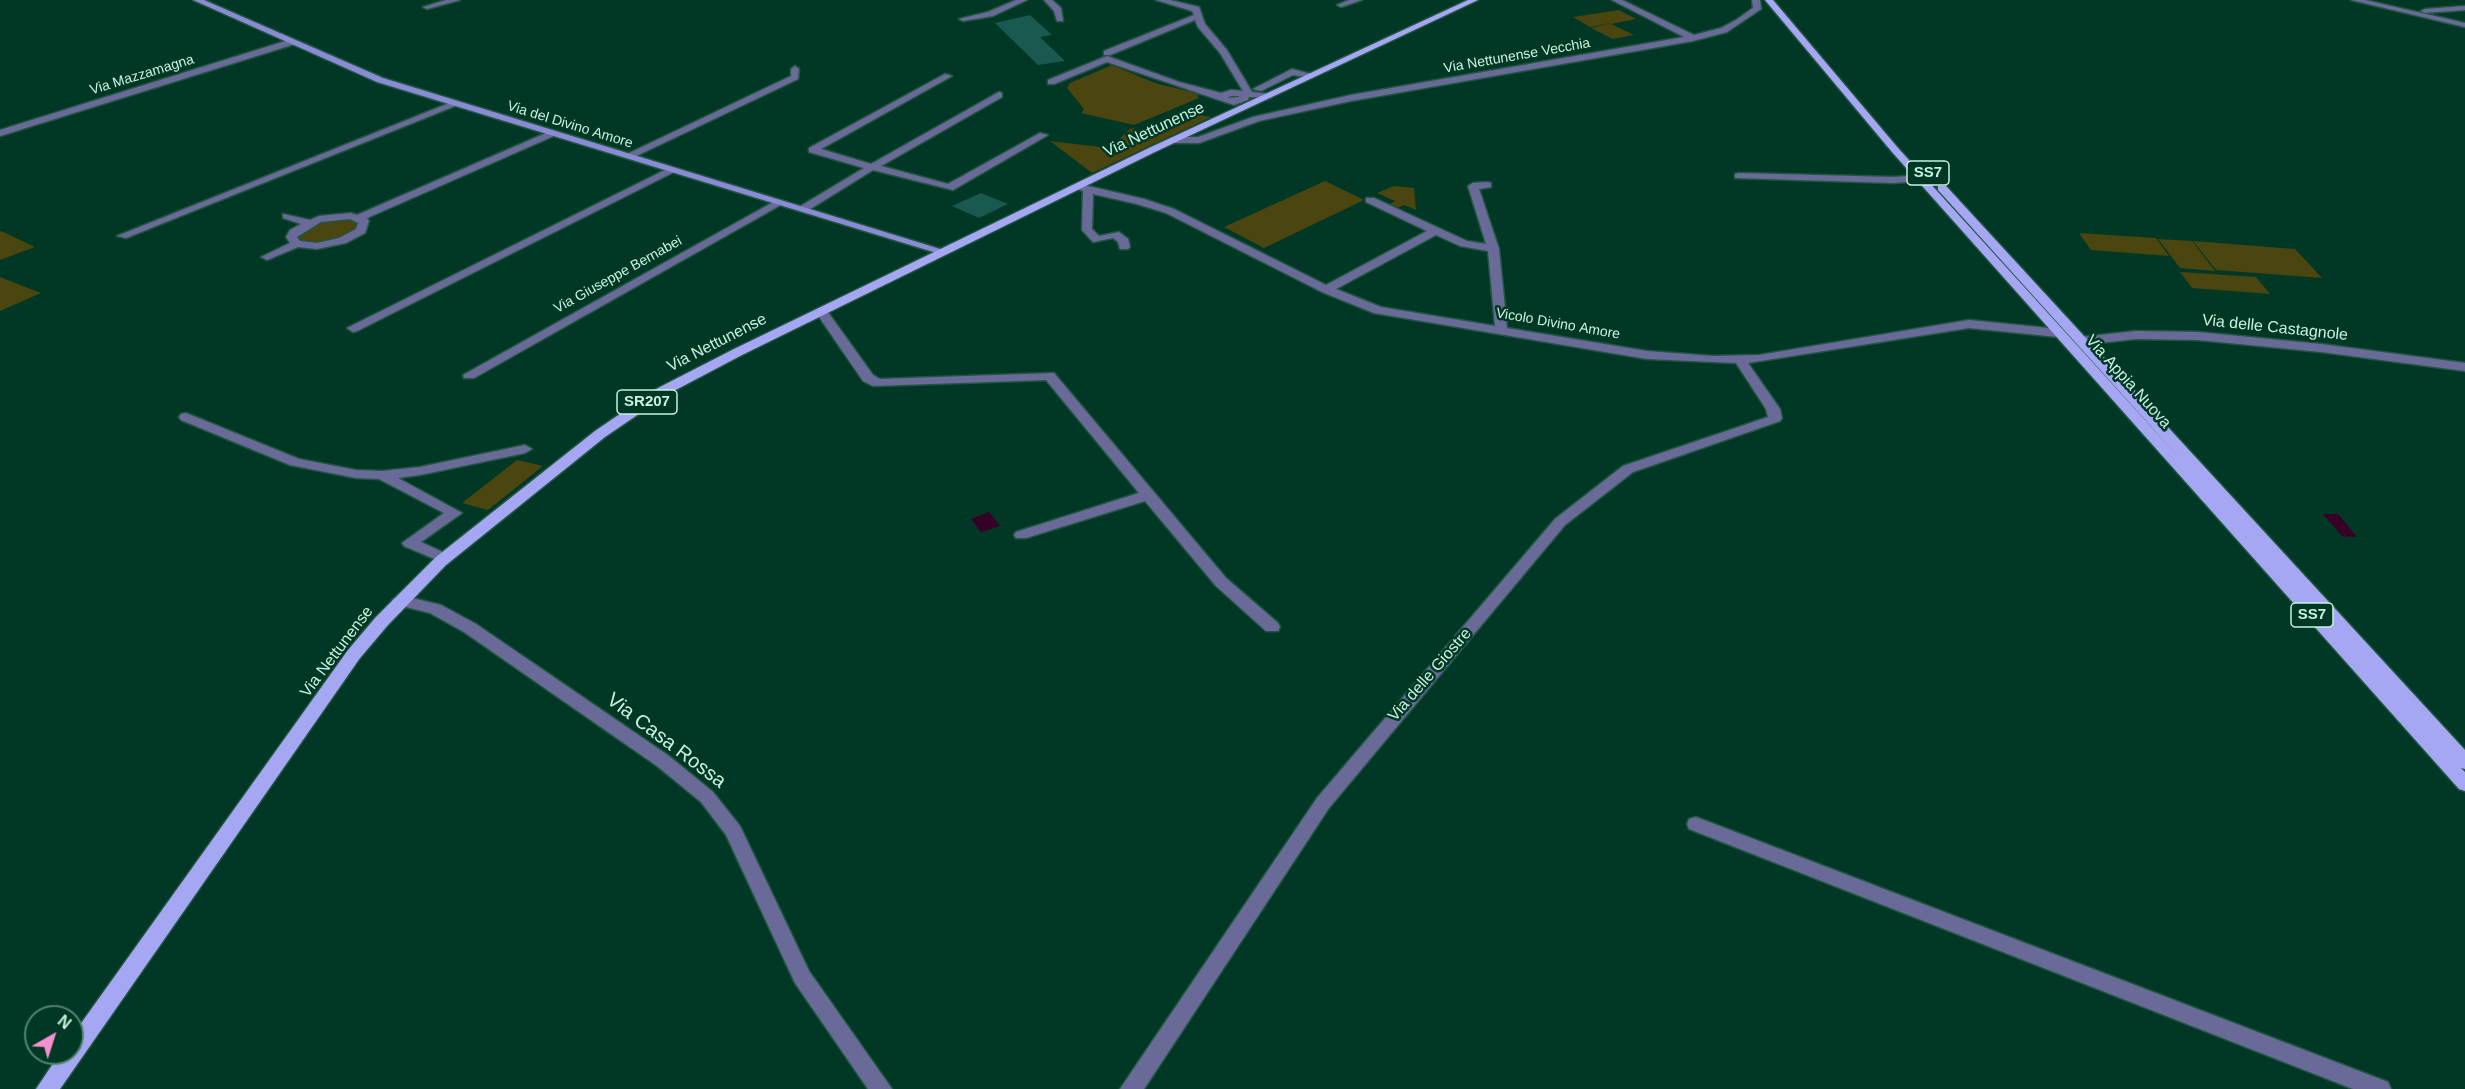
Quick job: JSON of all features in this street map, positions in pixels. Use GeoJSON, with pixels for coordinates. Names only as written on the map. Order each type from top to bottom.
{"type":"FeatureCollection","features":[{"type":"Feature","properties":{"kind":"main road","name":"Via del Divino Amore"},"geometry":{"type":"LineString","coordinates":[[197,0],[363,74],[944,252]]}},
{"type":"Feature","properties":{"kind":"main road","name":"Via Nettunense"},"geometry":{"type":"LineString","coordinates":[[47,1089],[354,654],[400,600],[444,558],[600,434],[663,391],[821,311],[1082,188],[1175,140],[1248,106],[1263,93],[1312,75],[1473,0]]}},
{"type":"Feature","properties":{"kind":"main road","name":"Via Appia Nuova"},"geometry":{"type":"LineString","coordinates":[[1769,0],[1919,178],[2465,783]]}},
{"type":"Feature","properties":{"kind":"main road","name":"Via Appia Nuova"},"geometry":{"type":"LineString","coordinates":[[1780,0],[1931,176],[2465,762]]}},
{"type":"Feature","properties":{"kind":"street"},"geometry":{"type":"LineString","coordinates":[[427,7],[456,0]]}},
{"type":"Feature","properties":{"kind":"street"},"geometry":{"type":"LineString","coordinates":[[963,19],[990,14],[1023,0]]}},
{"type":"Feature","properties":{"kind":"street"},"geometry":{"type":"LineString","coordinates":[[1048,0],[1058,10],[1060,19]]}},
{"type":"Feature","properties":{"kind":"street"},"geometry":{"type":"LineString","coordinates":[[1160,0],[1192,7],[1205,31],[1224,52],[1249,94],[1263,93]]}},
{"type":"Feature","properties":{"kind":"street"},"geometry":{"type":"LineString","coordinates":[[1341,5],[1358,0]]}},
{"type":"Feature","properties":{"kind":"street"},"geometry":{"type":"LineString","coordinates":[[1616,0],[1693,38]]}},
{"type":"Feature","properties":{"kind":"street","name":"Via Nettunense Vecchia"},"geometry":{"type":"LineString","coordinates":[[1175,140],[1199,140],[1268,116],[1351,98],[1693,38],[1724,30],[1739,22],[1757,9],[1756,0]]}},
{"type":"Feature","properties":{"kind":"street"},"geometry":{"type":"LineString","coordinates":[[2355,0],[2465,25]]}},
{"type":"Feature","properties":{"kind":"street"},"geometry":{"type":"LineString","coordinates":[[2401,11],[2465,8]]}},
{"type":"Feature","properties":{"kind":"street"},"geometry":{"type":"LineString","coordinates":[[1051,82],[1198,16]]}},
{"type":"Feature","properties":{"kind":"street","name":"Via Mazzamagna"},"geometry":{"type":"LineString","coordinates":[[0,133],[292,42]]}},
{"type":"Feature","properties":{"kind":"street"},"geometry":{"type":"LineString","coordinates":[[1110,55],[1176,84],[1248,106],[1268,116]]}},
{"type":"Feature","properties":{"kind":"street"},"geometry":{"type":"LineString","coordinates":[[628,156],[795,77],[795,69]]}},
{"type":"Feature","properties":{"kind":"street"},"geometry":{"type":"LineString","coordinates":[[948,76],[812,150],[949,188],[1043,135]]}},
{"type":"Feature","properties":{"kind":"street"},"geometry":{"type":"LineString","coordinates":[[803,209],[999,95]]}},
{"type":"Feature","properties":{"kind":"street"},"geometry":{"type":"LineString","coordinates":[[122,236],[455,104]]}},
{"type":"Feature","properties":{"kind":"street"},"geometry":{"type":"LineString","coordinates":[[297,244],[291,237],[309,223],[330,217],[359,218],[553,133]]}},
{"type":"Feature","properties":{"kind":"street"},"geometry":{"type":"LineString","coordinates":[[353,328],[673,170]]}},
{"type":"Feature","properties":{"kind":"street"},"geometry":{"type":"LineString","coordinates":[[1739,176],[1894,180],[1919,178]]}},
{"type":"Feature","properties":{"kind":"street"},"geometry":{"type":"LineString","coordinates":[[1487,185],[1473,186],[1493,249],[1501,329]]}},
{"type":"Feature","properties":{"kind":"street"},"geometry":{"type":"LineString","coordinates":[[1082,188],[1087,230],[1097,240],[1115,234],[1124,241],[1124,247]]}},
{"type":"Feature","properties":{"kind":"street","name":"Vicolo Divino Amore"},"geometry":{"type":"LineString","coordinates":[[1082,188],[1146,202],[1178,214],[1326,290],[1362,305],[1400,315],[1501,329],[1647,355],[1679,359],[1740,360],[1775,357],[1969,324],[2058,333]]}},
{"type":"Feature","properties":{"kind":"street"},"geometry":{"type":"LineString","coordinates":[[1370,200],[1464,244],[1493,249]]}},
{"type":"Feature","properties":{"kind":"street","name":"Via Giuseppe Bernabei"},"geometry":{"type":"LineString","coordinates":[[469,375],[781,202]]}},
{"type":"Feature","properties":{"kind":"street"},"geometry":{"type":"LineString","coordinates":[[287,216],[309,223]]}},
{"type":"Feature","properties":{"kind":"street"},"geometry":{"type":"LineString","coordinates":[[267,257],[297,244],[317,246],[342,241],[361,231],[364,226],[359,218]]}},
{"type":"Feature","properties":{"kind":"street"},"geometry":{"type":"LineString","coordinates":[[1326,290],[1436,231]]}},
{"type":"Feature","properties":{"kind":"street"},"geometry":{"type":"LineString","coordinates":[[821,311],[868,378],[878,383],[1049,376],[1221,582],[1272,627]]}},
{"type":"Feature","properties":{"kind":"street","name":"Via delle Castagnole"},"geometry":{"type":"LineString","coordinates":[[2080,341],[2136,335],[2205,337],[2321,348],[2465,367]]}},
{"type":"Feature","properties":{"kind":"street","name":"Via delle Giostre"},"geometry":{"type":"LineString","coordinates":[[1131,1089],[1323,803],[1560,522],[1611,480],[1629,469],[1775,418],[1773,409],[1740,360]]}},
{"type":"Feature","properties":{"kind":"street"},"geometry":{"type":"LineString","coordinates":[[186,417],[300,464],[338,472],[382,475],[457,465],[525,449]]}},
{"type":"Feature","properties":{"kind":"street"},"geometry":{"type":"LineString","coordinates":[[382,475],[455,513],[409,543],[444,558]]}},
{"type":"Feature","properties":{"kind":"street"},"geometry":{"type":"LineString","coordinates":[[1021,535],[1149,495]]}},
{"type":"Feature","properties":{"kind":"street","name":"Via Casa Rossa"},"geometry":{"type":"LineString","coordinates":[[400,600],[435,609],[470,628],[663,761],[707,797],[733,831],[785,946],[802,976],[882,1089]]}},
{"type":"Feature","properties":{"kind":"street"},"geometry":{"type":"LineString","coordinates":[[1696,824],[2380,1089]]}},
{"type":"Feature","properties":{"kind":"shaded area"},"geometry":{"type":"Polygon","coordinates":[[[1619,10],[1636,19],[1611,24],[1634,35],[1613,39],[1591,28],[1610,23],[1590,27],[1573,17],[1619,10]]]}},
{"type":"Feature","properties":{"kind":"shaded area"},"geometry":{"type":"Polygon","coordinates":[[[1112,65],[1155,83],[1199,94],[1197,96],[1199,98],[1134,125],[1081,113],[1084,109],[1067,88],[1070,83],[1112,65]]]}},
{"type":"Feature","properties":{"kind":"shaded area"},"geometry":{"type":"Polygon","coordinates":[[[1194,114],[1211,117],[1092,173],[1050,141],[1110,148],[1131,128],[1148,133],[1169,124],[1190,121],[1190,116],[1194,114]]]}},
{"type":"Feature","properties":{"kind":"shaded area"},"geometry":{"type":"Polygon","coordinates":[[[1325,181],[1364,200],[1264,248],[1224,227],[1325,181]]]}},
{"type":"Feature","properties":{"kind":"shaded area"},"geometry":{"type":"Polygon","coordinates":[[[1394,186],[1414,188],[1416,210],[1404,205],[1395,209],[1388,205],[1395,201],[1377,193],[1394,186]]]}},
{"type":"Feature","properties":{"kind":"shaded area"},"geometry":{"type":"Polygon","coordinates":[[[354,219],[359,226],[343,238],[305,243],[298,237],[299,233],[318,222],[354,219]]]}},
{"type":"Feature","properties":{"kind":"shaded area"},"geometry":{"type":"Polygon","coordinates":[[[1,231],[35,247],[0,260],[1,231]]]}},
{"type":"Feature","properties":{"kind":"shaded area"},"geometry":{"type":"Polygon","coordinates":[[[2079,233],[2156,238],[2169,256],[2091,250],[2079,233]]]}},
{"type":"Feature","properties":{"kind":"shaded area"},"geometry":{"type":"Polygon","coordinates":[[[2158,239],[2192,241],[2215,271],[2180,268],[2158,239]]]}},
{"type":"Feature","properties":{"kind":"shaded area"},"geometry":{"type":"Polygon","coordinates":[[[2193,241],[2295,249],[2322,278],[2216,270],[2193,241]]]}},
{"type":"Feature","properties":{"kind":"shaded area"},"geometry":{"type":"Polygon","coordinates":[[[2180,272],[2256,277],[2270,294],[2192,288],[2180,272]]]}},
{"type":"Feature","properties":{"kind":"shaded area"},"geometry":{"type":"Polygon","coordinates":[[[0,277],[41,293],[0,311],[0,277]]]}},
{"type":"Feature","properties":{"kind":"shaded area"},"geometry":{"type":"Polygon","coordinates":[[[517,460],[543,466],[488,510],[462,503],[517,460]]]}},
{"type":"Feature","properties":{"kind":"shaded area"},"geometry":{"type":"Polygon","coordinates":[[[989,512],[1000,526],[981,532],[971,519],[989,512]]]}},
{"type":"Feature","properties":{"kind":"shaded area"},"geometry":{"type":"Polygon","coordinates":[[[2323,514],[2338,514],[2357,537],[2342,536],[2323,514]]]}},
{"type":"Feature","properties":{"kind":"building"},"geometry":{"type":"Polygon","coordinates":[[[1030,15],[1052,35],[1040,37],[1065,61],[1038,65],[995,23],[1030,15]]]}},
{"type":"Feature","properties":{"kind":"building"},"geometry":{"type":"Polygon","coordinates":[[[981,193],[1008,204],[979,218],[952,206],[981,193]]]}}]}
